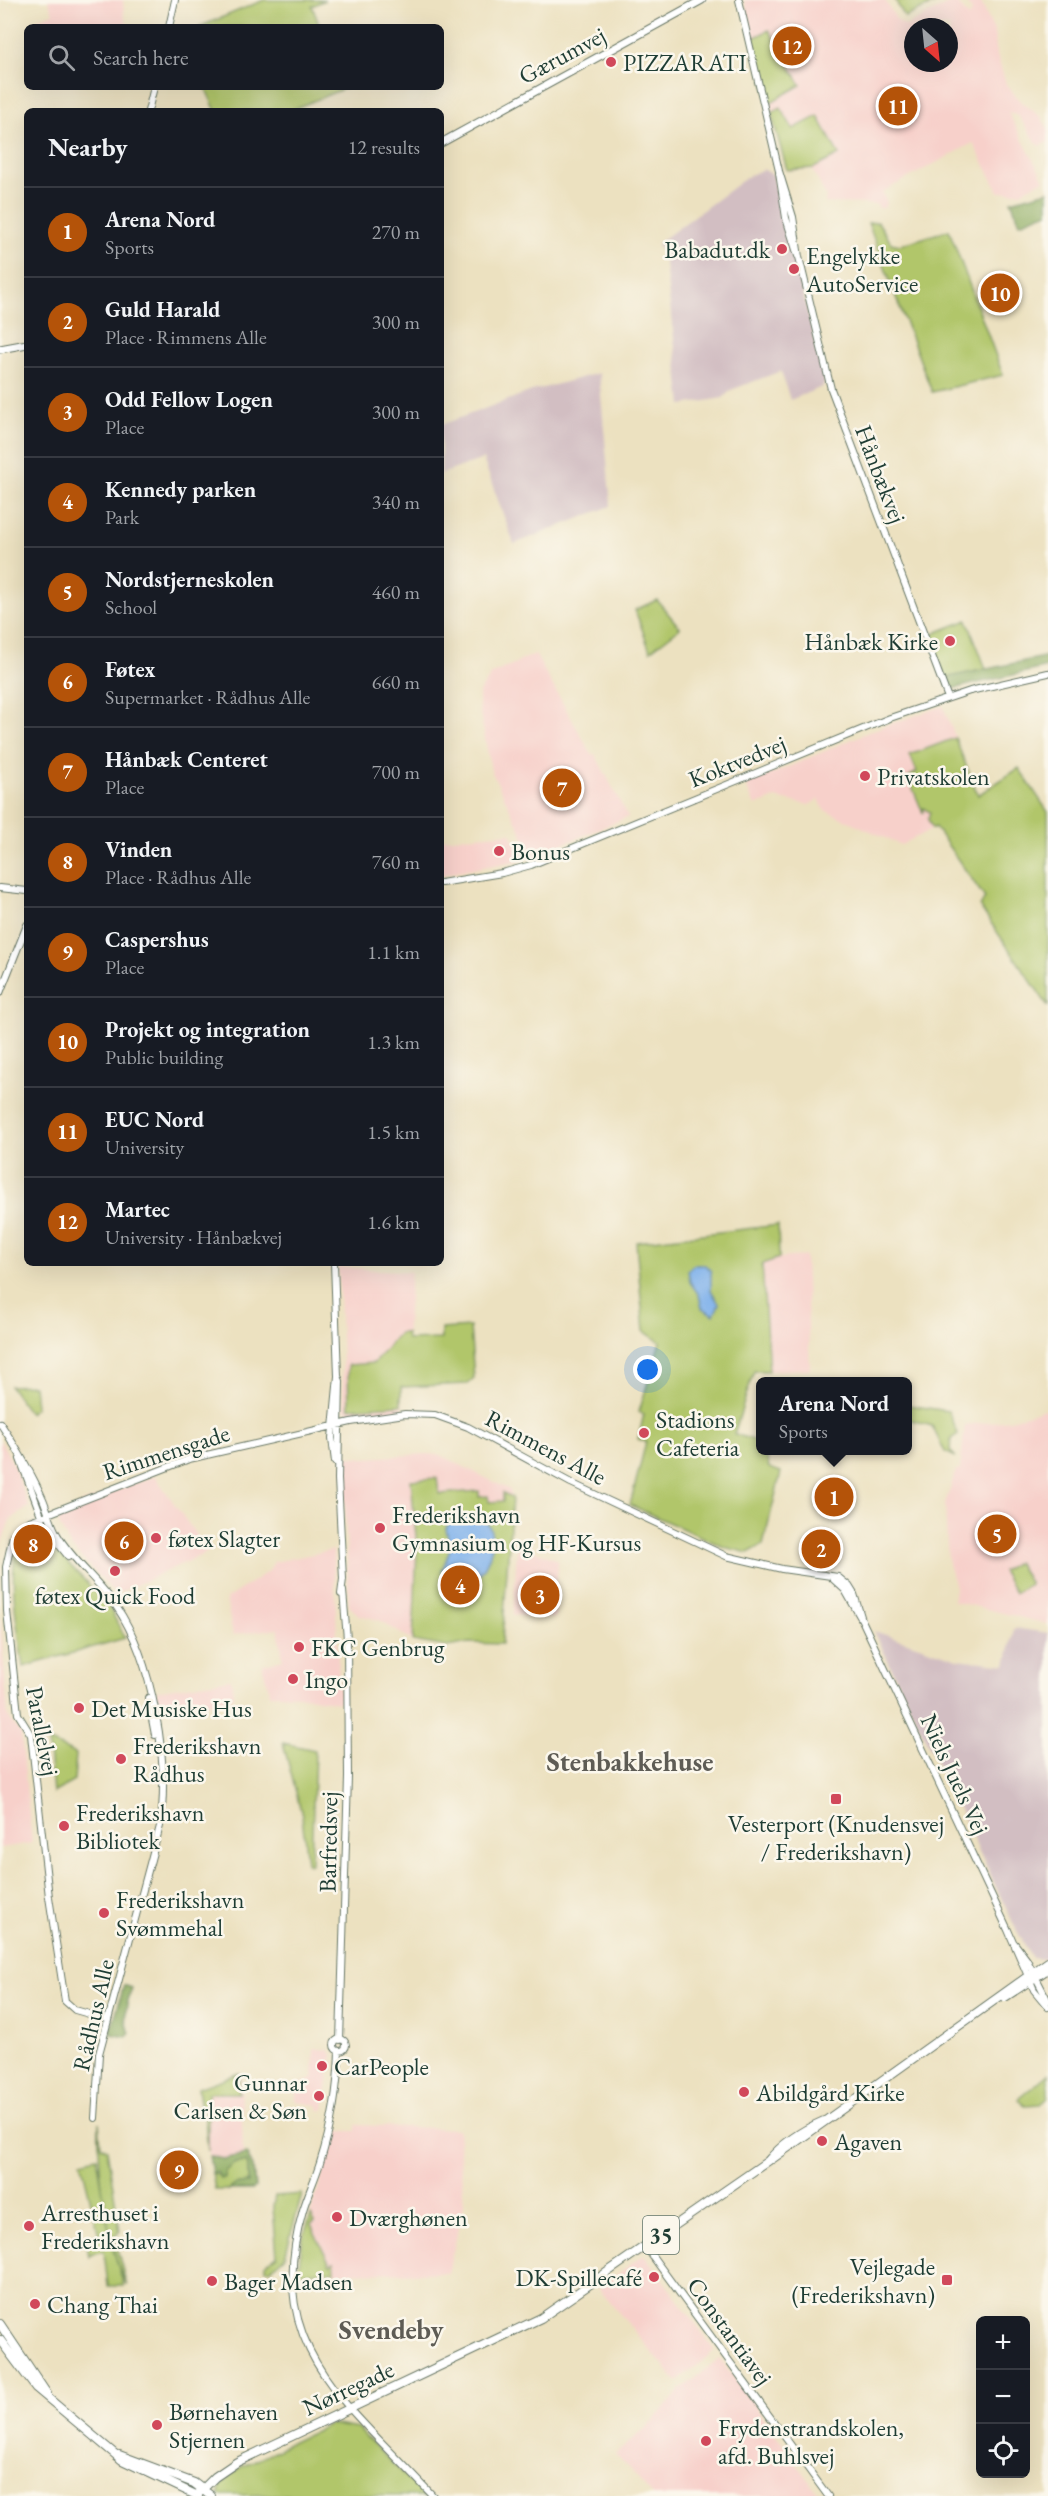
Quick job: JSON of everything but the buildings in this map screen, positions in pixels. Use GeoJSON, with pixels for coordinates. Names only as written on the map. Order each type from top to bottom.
{"type":"FeatureCollection","features":[{"type":"Feature","properties":{"kind":"main road","name":"Gærumvej"},"geometry":{"type":"LineString","coordinates":[[444,141],[702,0]]}},
{"type":"Feature","properties":{"kind":"main road"},"geometry":{"type":"LineString","coordinates":[[0,349],[24,345]]}},
{"type":"Feature","properties":{"kind":"main road","name":"35"},"geometry":{"type":"LineString","coordinates":[[645,2246],[768,2160],[778,2149],[810,2127],[824,2121],[1031,1977],[1048,1962]]}},
{"type":"Feature","properties":{"kind":"main road","name":"35"},"geometry":{"type":"LineString","coordinates":[[1031,1977],[1048,1969]]}},
{"type":"Feature","properties":{"kind":"main road","name":"Nørregade"},"geometry":{"type":"LineString","coordinates":[[200,2493],[237,2462],[512,2334],[554,2310],[645,2246]]}},
{"type":"Feature","properties":{"kind":"main road"},"geometry":{"type":"LineString","coordinates":[[0,2324],[38,2387]]}},
{"type":"Feature","properties":{"kind":"main road"},"geometry":{"type":"LineString","coordinates":[[0,2340],[51,2401],[118,2455],[177,2476],[200,2493],[211,2496]]}},
{"type":"Feature","properties":{"kind":"street"},"geometry":{"type":"LineString","coordinates":[[170,24],[175,0]]}},
{"type":"Feature","properties":{"kind":"street","name":"Hånbækvej"},"geometry":{"type":"LineString","coordinates":[[739,0],[836,403],[948,698]]}},
{"type":"Feature","properties":{"kind":"street"},"geometry":{"type":"LineString","coordinates":[[149,108],[153,90]]}},
{"type":"Feature","properties":{"kind":"street","name":"Koktvedvej"},"geometry":{"type":"LineString","coordinates":[[444,883],[502,873],[531,865],[854,732],[948,698],[1048,673]]}},
{"type":"Feature","properties":{"kind":"street"},"geometry":{"type":"LineString","coordinates":[[0,888],[24,891]]}},
{"type":"Feature","properties":{"kind":"street"},"geometry":{"type":"LineString","coordinates":[[0,993],[24,933]]}},
{"type":"Feature","properties":{"kind":"street","name":"Barfredsvej"},"geometry":{"type":"LineString","coordinates":[[334,1266],[338,1376],[336,1426],[348,1777],[340,2040],[346,2046],[339,2051],[336,2088],[329,2125],[321,2162],[294,2241],[291,2275],[297,2320],[305,2343],[318,2368],[352,2408]]}},
{"type":"Feature","properties":{"kind":"street","name":"Rimmens Alle"},"geometry":{"type":"LineString","coordinates":[[336,1426],[405,1414],[445,1417],[571,1483],[713,1551],[753,1563],[832,1578],[847,1588]]}},
{"type":"Feature","properties":{"kind":"street","name":"Rådhus Alle"},"geometry":{"type":"LineString","coordinates":[[0,1423],[26,1464],[45,1515],[57,1535],[76,1561],[118,1608],[134,1640],[155,1712],[163,1786],[160,1826],[107,2019],[96,2071],[95,2118]]}},
{"type":"Feature","properties":{"kind":"street","name":"Rimmensgade"},"geometry":{"type":"LineString","coordinates":[[13,1535],[30,1521],[189,1459],[336,1426]]}},
{"type":"Feature","properties":{"kind":"street","name":"Parallelvej"},"geometry":{"type":"LineString","coordinates":[[13,1535],[7,1550],[6,1586],[18,1714],[31,1735],[49,1898],[67,2005],[75,2010],[107,2019]]}},
{"type":"Feature","properties":{"kind":"street","name":"Niels Juels Vej"},"geometry":{"type":"LineString","coordinates":[[847,1588],[1014,1943],[1048,2007]]}},
{"type":"Feature","properties":{"kind":"street","name":"Niels Juels Vej"},"geometry":{"type":"LineString","coordinates":[[1031,1977],[1048,2001]]}},
{"type":"Feature","properties":{"kind":"street","name":"Constantiavej"},"geometry":{"type":"LineString","coordinates":[[645,2246],[828,2496]]}},
{"type":"Feature","properties":{"kind":"street"},"geometry":{"type":"LineString","coordinates":[[352,2408],[433,2496]]}},
{"type":"Feature","properties":{"kind":"shaded area"},"geometry":{"type":"Polygon","coordinates":[[[48,0],[123,0],[124,16],[128,24],[40,24],[38,19],[53,13],[48,0]]]}},
{"type":"Feature","properties":{"kind":"shaded area"},"geometry":{"type":"Polygon","coordinates":[[[744,0],[885,0],[897,20],[904,25],[904,72],[958,72],[958,18],[921,18],[955,0],[969,17],[972,11],[965,0],[980,0],[994,31],[997,55],[1006,84],[1019,100],[1041,117],[1048,129],[1048,142],[1039,146],[1017,114],[1008,112],[1044,180],[1020,192],[999,192],[973,143],[882,192],[887,203],[884,208],[879,208],[877,204],[825,203],[826,196],[812,169],[787,171],[744,0]]]}},
{"type":"Feature","properties":{"kind":"shaded area"},"geometry":{"type":"Polygon","coordinates":[[[763,169],[773,175],[786,237],[791,246],[825,382],[822,387],[790,400],[781,371],[731,390],[723,398],[682,405],[664,255],[657,244],[747,177],[763,169]]]}},
{"type":"Feature","properties":{"kind":"shaded area"},"geometry":{"type":"Polygon","coordinates":[[[599,373],[611,506],[514,544],[483,459],[444,473],[444,424],[532,391],[599,373]]]}},
{"type":"Feature","properties":{"kind":"shaded area"},"geometry":{"type":"Polygon","coordinates":[[[535,654],[592,755],[595,754],[628,817],[536,855],[532,854],[491,770],[479,707],[479,692],[492,674],[535,654]]]}},
{"type":"Feature","properties":{"kind":"shaded area","name":"Privatskolen"},"geometry":{"type":"Polygon","coordinates":[[[943,706],[978,795],[932,829],[901,845],[824,810],[819,799],[809,805],[775,798],[755,806],[746,786],[748,782],[772,774],[873,730],[943,706]]]}},
{"type":"Feature","properties":{"kind":"shaded area"},"geometry":{"type":"Polygon","coordinates":[[[511,833],[522,857],[521,860],[444,874],[444,839],[511,833]]]}},
{"type":"Feature","properties":{"kind":"shaded area"},"geometry":{"type":"Polygon","coordinates":[[[805,1256],[810,1369],[769,1371],[762,1263],[779,1258],[805,1256]]]}},
{"type":"Feature","properties":{"kind":"shaded area"},"geometry":{"type":"Polygon","coordinates":[[[338,1267],[411,1272],[406,1340],[441,1339],[441,1329],[470,1327],[474,1378],[467,1384],[401,1387],[403,1410],[351,1415],[344,1408],[338,1267]]]}},
{"type":"Feature","properties":{"kind":"shaded area"},"geometry":{"type":"Polygon","coordinates":[[[1048,1408],[1048,1624],[953,1601],[955,1587],[948,1564],[945,1504],[956,1470],[960,1470],[965,1425],[1011,1420],[1048,1408]]]}},
{"type":"Feature","properties":{"kind":"shaded area"},"geometry":{"type":"Polygon","coordinates":[[[0,1440],[13,1464],[29,1507],[10,1520],[0,1547],[0,1440]]]}},
{"type":"Feature","properties":{"kind":"shaded area","name":"Frederikshavn Gymnasium og HF-Kursus"},"geometry":{"type":"Polygon","coordinates":[[[440,1455],[510,1490],[512,1497],[503,1494],[504,1501],[488,1502],[479,1497],[478,1491],[439,1494],[431,1479],[411,1480],[417,1548],[413,1641],[379,1620],[359,1615],[349,1606],[343,1456],[365,1458],[440,1455]]]}},
{"type":"Feature","properties":{"kind":"shaded area"},"geometry":{"type":"Polygon","coordinates":[[[155,1476],[208,1552],[116,1594],[71,1547],[56,1519],[82,1503],[155,1476]]]}},
{"type":"Feature","properties":{"kind":"shaded area"},"geometry":{"type":"Polygon","coordinates":[[[521,1545],[558,1560],[555,1618],[513,1615],[517,1548],[521,1545]]]}},
{"type":"Feature","properties":{"kind":"shaded area"},"geometry":{"type":"Polygon","coordinates":[[[333,1550],[340,1700],[337,1703],[299,1695],[270,1694],[262,1665],[283,1659],[278,1628],[233,1635],[226,1599],[269,1571],[274,1562],[333,1550]]]}},
{"type":"Feature","properties":{"kind":"shaded area"},"geometry":{"type":"Polygon","coordinates":[[[0,1613],[8,1717],[21,1734],[32,1843],[0,1848],[0,1613]]]}},
{"type":"Feature","properties":{"kind":"shaded area"},"geometry":{"type":"Polygon","coordinates":[[[1014,1628],[1048,1633],[1048,1955],[1043,1959],[1032,1958],[1016,1929],[874,1631],[958,1659],[1006,1665],[1014,1628]]]}},
{"type":"Feature","properties":{"kind":"shaded area"},"geometry":{"type":"Polygon","coordinates":[[[231,1679],[234,1696],[231,1699],[160,1712],[156,1691],[231,1679]]]}},
{"type":"Feature","properties":{"kind":"shaded area"},"geometry":{"type":"Polygon","coordinates":[[[314,2048],[328,2050],[332,2054],[324,2110],[319,2110],[318,2105],[296,2102],[296,2085],[313,2079],[314,2048]]]}},
{"type":"Feature","properties":{"kind":"shaded area"},"geometry":{"type":"Polygon","coordinates":[[[241,2072],[243,2156],[223,2159],[209,2156],[204,2110],[201,2109],[198,2088],[241,2072]]]}},
{"type":"Feature","properties":{"kind":"shaded area"},"geometry":{"type":"Polygon","coordinates":[[[356,2125],[458,2129],[464,2205],[448,2273],[298,2272],[303,2237],[336,2131],[356,2131],[356,2125]]]}},
{"type":"Feature","properties":{"kind":"shaded area"},"geometry":{"type":"Polygon","coordinates":[[[642,2256],[646,2257],[715,2350],[679,2381],[676,2381],[598,2288],[642,2256]]]}},
{"type":"Feature","properties":{"kind":"shaded area","name":"Frydenstrandskolen, afd. Buhlsvej"},"geometry":{"type":"Polygon","coordinates":[[[718,2359],[821,2496],[653,2496],[616,2454],[647,2427],[682,2389],[718,2359]]]}},
{"type":"Feature","properties":{"kind":"green space"},"geometry":{"type":"Polygon","coordinates":[[[264,0],[325,0],[312,6],[319,24],[206,24],[264,0]]]}},
{"type":"Feature","properties":{"kind":"green space"},"geometry":{"type":"Polygon","coordinates":[[[895,0],[942,0],[905,17],[895,0]]]}},
{"type":"Feature","properties":{"kind":"green space"},"geometry":{"type":"Polygon","coordinates":[[[769,30],[801,85],[769,103],[753,38],[769,30]]]}},
{"type":"Feature","properties":{"kind":"green space"},"geometry":{"type":"Polygon","coordinates":[[[206,90],[340,90],[296,108],[215,108],[206,90]]]}},
{"type":"Feature","properties":{"kind":"green space"},"geometry":{"type":"Polygon","coordinates":[[[781,108],[793,129],[818,116],[839,155],[814,168],[787,170],[771,113],[781,108]]]}},
{"type":"Feature","properties":{"kind":"green space"},"geometry":{"type":"Polygon","coordinates":[[[1048,191],[1048,212],[1020,223],[1011,201],[1048,191]]]}},
{"type":"Feature","properties":{"kind":"green space"},"geometry":{"type":"Polygon","coordinates":[[[878,222],[891,243],[900,245],[949,230],[1003,375],[932,392],[868,223],[878,222]]]}},
{"type":"Feature","properties":{"kind":"green space"},"geometry":{"type":"Polygon","coordinates":[[[657,600],[680,628],[650,651],[635,610],[657,600]]]}},
{"type":"Feature","properties":{"kind":"green space"},"geometry":{"type":"Polygon","coordinates":[[[967,620],[986,669],[945,678],[930,635],[967,620]]]}},
{"type":"Feature","properties":{"kind":"green space"},"geometry":{"type":"Polygon","coordinates":[[[1048,656],[1048,667],[952,689],[945,678],[1048,656]]]}},
{"type":"Feature","properties":{"kind":"green space"},"geometry":{"type":"Polygon","coordinates":[[[955,738],[978,795],[1019,768],[1048,812],[1048,1006],[980,907],[985,898],[935,827],[932,829],[928,820],[930,812],[923,808],[923,813],[908,777],[917,772],[910,755],[955,738]]]}},
{"type":"Feature","properties":{"kind":"green space"},"geometry":{"type":"Polygon","coordinates":[[[778,1225],[779,1258],[762,1264],[769,1371],[754,1371],[734,1434],[756,1441],[756,1455],[766,1455],[769,1468],[781,1472],[763,1545],[748,1553],[724,1547],[630,1505],[646,1442],[638,1439],[644,1414],[639,1412],[660,1342],[644,1331],[636,1242],[778,1225]]]}},
{"type":"Feature","properties":{"kind":"green space"},"geometry":{"type":"Polygon","coordinates":[[[470,1327],[474,1378],[467,1384],[401,1387],[401,1405],[349,1408],[348,1365],[374,1363],[399,1333],[406,1333],[407,1340],[441,1339],[441,1329],[470,1327]]]}},
{"type":"Feature","properties":{"kind":"green space"},"geometry":{"type":"Polygon","coordinates":[[[34,1385],[36,1407],[29,1413],[10,1386],[34,1385]]]}},
{"type":"Feature","properties":{"kind":"green space"},"geometry":{"type":"Polygon","coordinates":[[[912,1406],[948,1411],[958,1434],[951,1439],[950,1451],[956,1457],[945,1452],[932,1426],[912,1420],[912,1406]]]}},
{"type":"Feature","properties":{"kind":"green space"},"geometry":{"type":"Polygon","coordinates":[[[437,1478],[439,1494],[479,1491],[479,1497],[488,1496],[489,1502],[503,1501],[503,1493],[512,1497],[502,1644],[469,1643],[447,1647],[413,1641],[417,1548],[411,1480],[437,1478]]]}},
{"type":"Feature","properties":{"kind":"green space"},"geometry":{"type":"Polygon","coordinates":[[[43,1532],[48,1542],[108,1605],[125,1638],[23,1667],[13,1577],[16,1548],[32,1554],[45,1555],[47,1550],[40,1538],[43,1532]]]}},
{"type":"Feature","properties":{"kind":"green space"},"geometry":{"type":"Polygon","coordinates":[[[1017,1562],[1030,1584],[1015,1593],[1002,1571],[1017,1562]]]}},
{"type":"Feature","properties":{"kind":"green space"},"geometry":{"type":"Polygon","coordinates":[[[48,1741],[76,1754],[74,1781],[53,1793],[48,1741]]]}},
{"type":"Feature","properties":{"kind":"green space"},"geometry":{"type":"Polygon","coordinates":[[[283,1743],[315,1750],[311,1864],[307,1863],[302,1815],[283,1743]]]}},
{"type":"Feature","properties":{"kind":"green space"},"geometry":{"type":"Polygon","coordinates":[[[124,1985],[132,1988],[126,2010],[130,2033],[127,2037],[110,2034],[124,1985]]]}},
{"type":"Feature","properties":{"kind":"green space"},"geometry":{"type":"Polygon","coordinates":[[[239,2073],[239,2093],[208,2093],[208,2151],[204,2110],[201,2109],[198,2088],[239,2073]]]}},
{"type":"Feature","properties":{"kind":"green space"},"geometry":{"type":"Polygon","coordinates":[[[1048,2074],[1048,2098],[1041,2104],[1025,2105],[1018,2099],[1048,2074]]]}},
{"type":"Feature","properties":{"kind":"green space"},"geometry":{"type":"Polygon","coordinates":[[[99,2122],[101,2146],[107,2149],[120,2231],[114,2237],[127,2286],[114,2250],[105,2206],[99,2122]]]}},
{"type":"Feature","properties":{"kind":"green space"},"geometry":{"type":"Polygon","coordinates":[[[246,2154],[253,2166],[255,2188],[253,2190],[228,2190],[234,2185],[248,2183],[248,2165],[245,2162],[235,2163],[225,2171],[225,2178],[221,2179],[217,2172],[212,2173],[209,2156],[223,2159],[246,2154]]]}},
{"type":"Feature","properties":{"kind":"green space"},"geometry":{"type":"Polygon","coordinates":[[[97,2157],[111,2242],[124,2286],[108,2286],[104,2251],[90,2254],[89,2257],[86,2236],[99,2235],[81,2161],[97,2157]]]}},
{"type":"Feature","properties":{"kind":"green space"},"geometry":{"type":"Polygon","coordinates":[[[245,2162],[248,2165],[248,2183],[234,2185],[228,2190],[215,2190],[212,2173],[225,2178],[225,2171],[235,2163],[245,2162]]]}},
{"type":"Feature","properties":{"kind":"green space"},"geometry":{"type":"Polygon","coordinates":[[[302,2194],[285,2256],[271,2269],[266,2269],[266,2263],[277,2256],[273,2207],[275,2196],[302,2194]]]}},
{"type":"Feature","properties":{"kind":"green space"},"geometry":{"type":"Polygon","coordinates":[[[311,2215],[315,2222],[311,2225],[330,2264],[334,2262],[335,2271],[298,2272],[303,2237],[311,2215]]]}},
{"type":"Feature","properties":{"kind":"green space"},"geometry":{"type":"Polygon","coordinates":[[[330,2424],[358,2429],[425,2496],[219,2495],[220,2485],[241,2467],[330,2424]]]}},
{"type":"Feature","properties":{"kind":"water"},"geometry":{"type":"Polygon","coordinates":[[[693,1265],[705,1265],[711,1271],[711,1290],[719,1304],[714,1315],[702,1308],[699,1295],[690,1282],[688,1270],[693,1265]]]}},
{"type":"Feature","properties":{"kind":"water"},"geometry":{"type":"Polygon","coordinates":[[[454,1518],[482,1520],[488,1525],[492,1534],[490,1556],[477,1576],[467,1582],[450,1581],[442,1571],[450,1549],[446,1528],[454,1518]]]}},
{"type":"Feature","properties":{"kind":"place","name":"Martec"},"geometry":{"type":"Point","coordinates":[792,46]}},
{"type":"Feature","properties":{"kind":"place","name":"PIZZARATI"},"geometry":{"type":"Point","coordinates":[611,62]}},
{"type":"Feature","properties":{"kind":"place","name":"EUC Nord"},"geometry":{"type":"Point","coordinates":[898,106]}},
{"type":"Feature","properties":{"kind":"place","name":"Babadut.dk"},"geometry":{"type":"Point","coordinates":[782,249]}},
{"type":"Feature","properties":{"kind":"place","name":"Engelykke AutoService"},"geometry":{"type":"Point","coordinates":[794,269]}},
{"type":"Feature","properties":{"kind":"place","name":"Projekt og integration"},"geometry":{"type":"Point","coordinates":[1000,293]}},
{"type":"Feature","properties":{"kind":"place","name":"Hånbæk Kirke"},"geometry":{"type":"Point","coordinates":[950,641]}},
{"type":"Feature","properties":{"kind":"place","name":"Privatskolen"},"geometry":{"type":"Point","coordinates":[865,776]}},
{"type":"Feature","properties":{"kind":"place","name":"Hånbæk Centeret"},"geometry":{"type":"Point","coordinates":[562,788]}},
{"type":"Feature","properties":{"kind":"place","name":"Bonus"},"geometry":{"type":"Point","coordinates":[499,851]}},
{"type":"Feature","properties":{"kind":"place","name":"Stadions Cafeteria"},"geometry":{"type":"Point","coordinates":[644,1433]}},
{"type":"Feature","properties":{"kind":"place","name":"Arena Nord"},"geometry":{"type":"Point","coordinates":[834,1497]}},
{"type":"Feature","properties":{"kind":"place","name":"Frederikshavn Gymnasium og HF-Kursus"},"geometry":{"type":"Point","coordinates":[380,1528]}},
{"type":"Feature","properties":{"kind":"place","name":"Nordstjerneskolen"},"geometry":{"type":"Point","coordinates":[997,1534]}},
{"type":"Feature","properties":{"kind":"place","name":"føtex Slagter"},"geometry":{"type":"Point","coordinates":[156,1538]}},
{"type":"Feature","properties":{"kind":"place","name":"Føtex"},"geometry":{"type":"Point","coordinates":[124,1541]}},
{"type":"Feature","properties":{"kind":"place","name":"Vinden"},"geometry":{"type":"Point","coordinates":[33,1544]}},
{"type":"Feature","properties":{"kind":"place","name":"Guld Harald"},"geometry":{"type":"Point","coordinates":[821,1549]}},
{"type":"Feature","properties":{"kind":"place","name":"føtex Quick Food"},"geometry":{"type":"Point","coordinates":[115,1571]}},
{"type":"Feature","properties":{"kind":"place","name":"Kennedy parken"},"geometry":{"type":"Point","coordinates":[460,1585]}},
{"type":"Feature","properties":{"kind":"place","name":"Odd Fellow Logen"},"geometry":{"type":"Point","coordinates":[540,1595]}},
{"type":"Feature","properties":{"kind":"place","name":"FKC Genbrug"},"geometry":{"type":"Point","coordinates":[299,1647]}},
{"type":"Feature","properties":{"kind":"place","name":"Ingo"},"geometry":{"type":"Point","coordinates":[293,1679]}},
{"type":"Feature","properties":{"kind":"place","name":"Det Musiske Hus"},"geometry":{"type":"Point","coordinates":[79,1708]}},
{"type":"Feature","properties":{"kind":"place","name":"Frederikshavn Rådhus"},"geometry":{"type":"Point","coordinates":[121,1759]}},
{"type":"Feature","properties":{"kind":"place","name":"Vesterport (Knudensvej / Frederikshavn)"},"geometry":{"type":"Point","coordinates":[836,1799]}},
{"type":"Feature","properties":{"kind":"place","name":"Frederikshavn Bibliotek"},"geometry":{"type":"Point","coordinates":[64,1826]}},
{"type":"Feature","properties":{"kind":"place","name":"Frederikshavn Svømmehal"},"geometry":{"type":"Point","coordinates":[104,1913]}},
{"type":"Feature","properties":{"kind":"place","name":"CarPeople"},"geometry":{"type":"Point","coordinates":[322,2066]}},
{"type":"Feature","properties":{"kind":"place","name":"Abildgård Kirke"},"geometry":{"type":"Point","coordinates":[744,2092]}},
{"type":"Feature","properties":{"kind":"place","name":"Gunnar Carlsen & Søn"},"geometry":{"type":"Point","coordinates":[319,2096]}},
{"type":"Feature","properties":{"kind":"place","name":"Agaven"},"geometry":{"type":"Point","coordinates":[822,2141]}},
{"type":"Feature","properties":{"kind":"place","name":"Caspershus"},"geometry":{"type":"Point","coordinates":[179,2170]}},
{"type":"Feature","properties":{"kind":"place","name":"Dværghønen"},"geometry":{"type":"Point","coordinates":[337,2217]}},
{"type":"Feature","properties":{"kind":"place","name":"Arresthuset i Frederikshavn"},"geometry":{"type":"Point","coordinates":[29,2226]}},
{"type":"Feature","properties":{"kind":"place","name":"DK-Spillecafé"},"geometry":{"type":"Point","coordinates":[654,2277]}},
{"type":"Feature","properties":{"kind":"place","name":"Vejlegade (Frederikshavn)"},"geometry":{"type":"Point","coordinates":[947,2280]}},
{"type":"Feature","properties":{"kind":"place","name":"Bager Madsen"},"geometry":{"type":"Point","coordinates":[212,2281]}},
{"type":"Feature","properties":{"kind":"place","name":"Chang Thai"},"geometry":{"type":"Point","coordinates":[35,2304]}},
{"type":"Feature","properties":{"kind":"place","name":"Børnehaven Stjernen"},"geometry":{"type":"Point","coordinates":[157,2425]}},
{"type":"Feature","properties":{"kind":"place","name":"Frydenstrandskolen, afd. Buhlsvej"},"geometry":{"type":"Point","coordinates":[706,2441]}},
{"type":"Feature","properties":{"kind":"district","name":"Stenbakkehuse"},"geometry":{"type":"Point","coordinates":[630,1761]}},
{"type":"Feature","properties":{"kind":"district","name":"Svendeby"},"geometry":{"type":"Point","coordinates":[391,2329]}}]}
